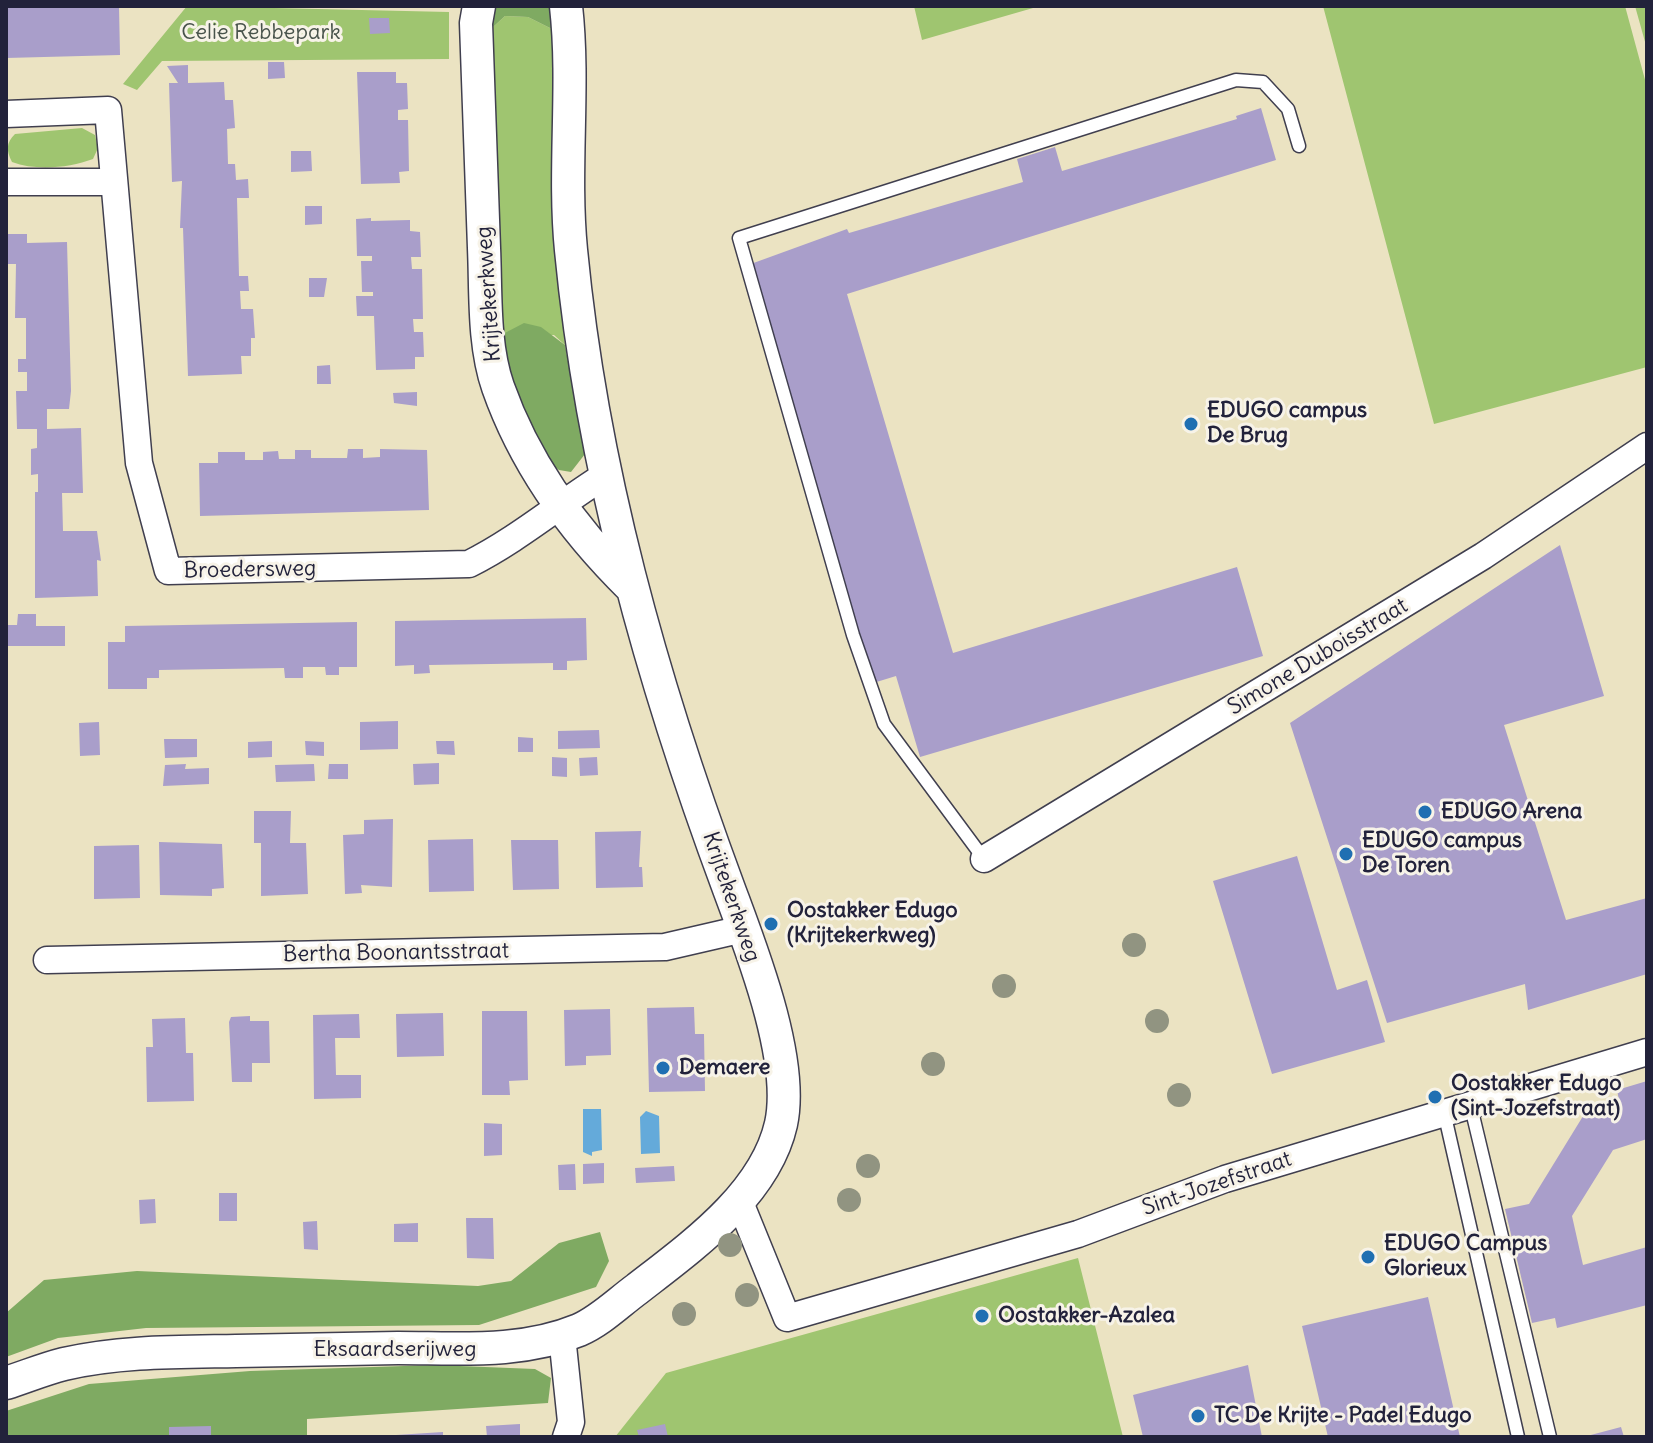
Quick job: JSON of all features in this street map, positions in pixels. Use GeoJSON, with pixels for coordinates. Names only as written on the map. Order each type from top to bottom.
{"type":"FeatureCollection","features":[{"type":"Feature","properties":{"kind":"street","name":"Krijtekerkweg"},"geometry":{"type":"LineString","coordinates":[[479,6],[476,23],[487,328],[497,384],[527,454],[559,504],[599,556],[632,588]]}},
{"type":"Feature","properties":{"kind":"street","name":"Krijtekerkweg"},"geometry":{"type":"LineString","coordinates":[[566,6],[570,242],[583,361],[604,476],[632,588],[771,1023]]}},
{"type":"Feature","properties":{"kind":"street","name":"Broedersweg"},"geometry":{"type":"LineString","coordinates":[[6,114],[108,110],[139,463],[168,571],[469,564],[502,548],[559,504],[604,476]]}},
{"type":"Feature","properties":{"kind":"street"},"geometry":{"type":"LineString","coordinates":[[6,182],[114,182]]}},
{"type":"Feature","properties":{"kind":"street","name":"Simone Duboisstraat"},"geometry":{"type":"LineString","coordinates":[[984,859],[1483,556],[1647,446]]}},
{"type":"Feature","properties":{"kind":"street","name":"Bertha Boonantsstraat"},"geometry":{"type":"LineString","coordinates":[[47,960],[665,947],[743,929]]}},
{"type":"Feature","properties":{"kind":"street","name":"Eksaardserijweg"},"geometry":{"type":"LineString","coordinates":[[6,1383],[61,1365],[131,1353],[476,1350],[562,1336],[583,1329],[671,1262],[739,1200],[767,1163],[780,1127],[785,1095],[781,1058],[771,1023]]}},
{"type":"Feature","properties":{"kind":"street","name":"Sint-Jozefstraat"},"geometry":{"type":"LineString","coordinates":[[739,1200],[787,1318],[1078,1234],[1225,1179],[1647,1052]]}},
{"type":"Feature","properties":{"kind":"street"},"geometry":{"type":"LineString","coordinates":[[562,1336],[571,1422],[566,1437]]}},
{"type":"Feature","properties":{"kind":"lane"},"geometry":{"type":"LineString","coordinates":[[984,859],[884,724],[853,635],[739,238],[1236,80],[1263,82],[1288,109],[1299,146]]}},
{"type":"Feature","properties":{"kind":"lane"},"geometry":{"type":"LineString","coordinates":[[1470,1103],[1550,1437]]}},
{"type":"Feature","properties":{"kind":"lane"},"geometry":{"type":"LineString","coordinates":[[1444,1111],[1518,1437]]}},
{"type":"Feature","properties":{"kind":"green space","name":"Celie Rebbepark"},"geometry":{"type":"Polygon","coordinates":[[[187,6],[449,12],[449,59],[162,61],[137,90],[123,84],[187,6]]]}},
{"type":"Feature","properties":{"kind":"green space"},"geometry":{"type":"Polygon","coordinates":[[[494,6],[552,6],[554,30],[528,17],[505,16],[492,28],[494,6]]]}},
{"type":"Feature","properties":{"kind":"green space"},"geometry":{"type":"Polygon","coordinates":[[[914,6],[1040,6],[922,40],[914,6]]]}},
{"type":"Feature","properties":{"kind":"green space"},"geometry":{"type":"Polygon","coordinates":[[[1323,6],[1625,6],[1647,87],[1647,367],[1434,424],[1323,6]]]}},
{"type":"Feature","properties":{"kind":"green space"},"geometry":{"type":"Polygon","coordinates":[[[1635,6],[1647,6],[1647,49],[1635,6]]]}},
{"type":"Feature","properties":{"kind":"green space"},"geometry":{"type":"Polygon","coordinates":[[[505,16],[528,17],[554,30],[555,249],[565,345],[554,335],[501,335],[492,28],[505,16]]]}},
{"type":"Feature","properties":{"kind":"green space"},"geometry":{"type":"Polygon","coordinates":[[[82,128],[95,135],[98,148],[93,159],[74,165],[42,167],[21,165],[10,158],[9,144],[15,134],[82,128]]]}},
{"type":"Feature","properties":{"kind":"green space"},"geometry":{"type":"Polygon","coordinates":[[[524,323],[541,327],[565,345],[585,454],[571,472],[559,470],[547,461],[510,382],[501,335],[524,323]]]}},
{"type":"Feature","properties":{"kind":"green space"},"geometry":{"type":"Polygon","coordinates":[[[600,1232],[609,1261],[596,1287],[479,1325],[146,1328],[58,1338],[6,1357],[6,1313],[44,1280],[137,1271],[478,1286],[511,1281],[559,1243],[600,1232]]]}},
{"type":"Feature","properties":{"kind":"green space","name":"Oostakker-Azalea"},"geometry":{"type":"Polygon","coordinates":[[[1078,1258],[1123,1437],[615,1437],[666,1373],[1078,1258]]]}},
{"type":"Feature","properties":{"kind":"green space"},"geometry":{"type":"Polygon","coordinates":[[[435,1365],[535,1369],[551,1378],[548,1403],[307,1419],[307,1437],[6,1437],[6,1411],[89,1384],[250,1371],[435,1365]]]}},
{"type":"Feature","properties":{"kind":"water"},"geometry":{"type":"Polygon","coordinates":[[[583,1109],[601,1109],[602,1150],[592,1152],[592,1156],[583,1152],[583,1109]]]}},
{"type":"Feature","properties":{"kind":"water"},"geometry":{"type":"Polygon","coordinates":[[[646,1111],[659,1116],[660,1153],[641,1154],[640,1117],[646,1111]]]}},
{"type":"Feature","properties":{"kind":"building"},"geometry":{"type":"Polygon","coordinates":[[[6,6],[119,6],[120,55],[6,58],[6,6]]]}},
{"type":"Feature","properties":{"kind":"building"},"geometry":{"type":"Polygon","coordinates":[[[369,18],[389,18],[390,33],[370,34],[369,18]]]}},
{"type":"Feature","properties":{"kind":"building"},"geometry":{"type":"Polygon","coordinates":[[[268,62],[284,62],[285,78],[268,79],[268,62]]]}},
{"type":"Feature","properties":{"kind":"building"},"geometry":{"type":"Polygon","coordinates":[[[188,65],[188,83],[224,82],[225,100],[233,100],[235,128],[227,129],[228,164],[235,164],[236,180],[248,179],[249,198],[237,198],[239,276],[248,276],[249,291],[240,291],[241,309],[253,309],[255,338],[251,338],[251,356],[241,356],[242,374],[188,376],[183,228],[180,228],[182,181],[172,182],[169,83],[178,83],[167,66],[188,65]]]}},
{"type":"Feature","properties":{"kind":"building"},"geometry":{"type":"Polygon","coordinates":[[[357,72],[396,72],[396,83],[407,83],[408,109],[398,110],[398,120],[408,120],[409,171],[399,172],[400,183],[361,184],[357,72]]]}},
{"type":"Feature","properties":{"kind":"building"},"geometry":{"type":"Polygon","coordinates":[[[1261,108],[1276,160],[847,294],[953,653],[1237,567],[1263,656],[920,757],[896,676],[870,684],[748,265],[847,229],[849,233],[1023,182],[1017,159],[1055,147],[1062,171],[1237,119],[1236,116],[1261,108]]]}},
{"type":"Feature","properties":{"kind":"building"},"geometry":{"type":"Polygon","coordinates":[[[291,151],[311,151],[312,171],[291,172],[291,151]]]}},
{"type":"Feature","properties":{"kind":"building"},"geometry":{"type":"Polygon","coordinates":[[[305,206],[322,206],[322,224],[305,225],[305,206]]]}},
{"type":"Feature","properties":{"kind":"building"},"geometry":{"type":"Polygon","coordinates":[[[371,218],[371,221],[410,220],[410,231],[420,232],[421,257],[411,257],[412,269],[422,269],[423,319],[413,319],[414,332],[423,332],[424,357],[415,357],[415,369],[376,370],[374,316],[357,316],[356,296],[373,296],[373,292],[362,292],[361,261],[372,261],[372,256],[357,256],[356,219],[371,218]]]}},
{"type":"Feature","properties":{"kind":"building"},"geometry":{"type":"Polygon","coordinates":[[[6,234],[27,234],[27,243],[67,242],[71,391],[69,409],[47,409],[47,429],[81,428],[83,493],[62,493],[63,531],[97,531],[101,561],[97,560],[98,596],[35,598],[35,492],[38,492],[38,474],[31,475],[31,449],[37,448],[37,429],[17,429],[16,391],[27,391],[27,372],[18,372],[18,359],[26,359],[26,318],[15,318],[16,264],[6,264],[6,234]]]}},
{"type":"Feature","properties":{"kind":"building"},"geometry":{"type":"Polygon","coordinates":[[[309,278],[327,278],[324,297],[309,297],[309,278]]]}},
{"type":"Feature","properties":{"kind":"building"},"geometry":{"type":"Polygon","coordinates":[[[330,365],[331,384],[317,384],[317,366],[330,365]]]}},
{"type":"Feature","properties":{"kind":"building"},"geometry":{"type":"Polygon","coordinates":[[[417,392],[417,406],[394,403],[393,393],[417,392]]]}},
{"type":"Feature","properties":{"kind":"building"},"geometry":{"type":"Polygon","coordinates":[[[348,449],[363,449],[363,458],[380,457],[380,449],[427,450],[429,510],[200,516],[199,463],[218,463],[218,452],[245,452],[245,460],[263,460],[263,452],[278,451],[279,459],[295,459],[295,450],[311,450],[311,458],[347,458],[348,449]]]}},
{"type":"Feature","properties":{"kind":"building","name":"EDUGO Arena"},"geometry":{"type":"Polygon","coordinates":[[[1560,545],[1604,696],[1504,725],[1566,920],[1647,898],[1647,974],[1528,1010],[1525,984],[1387,1023],[1290,723],[1560,545]]]}},
{"type":"Feature","properties":{"kind":"building"},"geometry":{"type":"Polygon","coordinates":[[[18,614],[36,614],[36,626],[65,626],[65,646],[6,646],[6,625],[17,625],[18,614]]]}},
{"type":"Feature","properties":{"kind":"building"},"geometry":{"type":"Polygon","coordinates":[[[586,618],[587,660],[567,661],[567,670],[553,670],[553,663],[429,665],[430,673],[414,674],[414,665],[395,666],[395,621],[586,618]]]}},
{"type":"Feature","properties":{"kind":"building"},"geometry":{"type":"Polygon","coordinates":[[[357,622],[357,667],[339,667],[339,675],[326,675],[325,667],[303,667],[303,678],[285,678],[284,668],[159,670],[159,678],[147,678],[147,689],[108,689],[108,642],[125,642],[125,626],[357,622]]]}},
{"type":"Feature","properties":{"kind":"building"},"geometry":{"type":"Polygon","coordinates":[[[398,721],[398,749],[360,750],[360,722],[398,721]]]}},
{"type":"Feature","properties":{"kind":"building"},"geometry":{"type":"Polygon","coordinates":[[[99,722],[100,755],[80,756],[79,723],[99,722]]]}},
{"type":"Feature","properties":{"kind":"building"},"geometry":{"type":"Polygon","coordinates":[[[599,730],[600,748],[558,749],[558,731],[599,730]]]}},
{"type":"Feature","properties":{"kind":"building"},"geometry":{"type":"Polygon","coordinates":[[[518,737],[533,738],[533,752],[518,752],[518,737]]]}},
{"type":"Feature","properties":{"kind":"building"},"geometry":{"type":"Polygon","coordinates":[[[164,739],[197,739],[197,757],[165,758],[164,739]]]}},
{"type":"Feature","properties":{"kind":"building"},"geometry":{"type":"Polygon","coordinates":[[[272,741],[272,757],[248,758],[248,742],[272,741]]]}},
{"type":"Feature","properties":{"kind":"building"},"geometry":{"type":"Polygon","coordinates":[[[305,741],[324,742],[324,756],[306,755],[305,741]]]}},
{"type":"Feature","properties":{"kind":"building"},"geometry":{"type":"Polygon","coordinates":[[[436,741],[454,741],[455,755],[437,754],[436,741]]]}},
{"type":"Feature","properties":{"kind":"building"},"geometry":{"type":"Polygon","coordinates":[[[552,757],[567,758],[567,777],[552,776],[552,757]]]}},
{"type":"Feature","properties":{"kind":"building"},"geometry":{"type":"Polygon","coordinates":[[[597,757],[598,775],[580,776],[579,758],[597,757]]]}},
{"type":"Feature","properties":{"kind":"building"},"geometry":{"type":"Polygon","coordinates":[[[439,763],[439,784],[414,785],[413,764],[439,763]]]}},
{"type":"Feature","properties":{"kind":"building"},"geometry":{"type":"Polygon","coordinates":[[[186,764],[185,769],[209,768],[209,784],[163,786],[165,765],[186,764]]]}},
{"type":"Feature","properties":{"kind":"building"},"geometry":{"type":"Polygon","coordinates":[[[314,764],[315,781],[276,782],[275,765],[314,764]]]}},
{"type":"Feature","properties":{"kind":"building"},"geometry":{"type":"Polygon","coordinates":[[[329,764],[348,764],[348,779],[328,779],[329,764]]]}},
{"type":"Feature","properties":{"kind":"building"},"geometry":{"type":"Polygon","coordinates":[[[254,811],[291,811],[290,843],[306,843],[308,894],[261,896],[261,843],[254,843],[254,811]]]}},
{"type":"Feature","properties":{"kind":"building"},"geometry":{"type":"Polygon","coordinates":[[[393,819],[392,887],[361,885],[362,893],[345,894],[343,835],[364,834],[364,820],[393,819]]]}},
{"type":"Feature","properties":{"kind":"building"},"geometry":{"type":"Polygon","coordinates":[[[641,831],[639,867],[642,867],[643,887],[596,888],[595,832],[641,831]]]}},
{"type":"Feature","properties":{"kind":"building"},"geometry":{"type":"Polygon","coordinates":[[[473,839],[474,891],[429,892],[428,840],[473,839]]]}},
{"type":"Feature","properties":{"kind":"building"},"geometry":{"type":"Polygon","coordinates":[[[511,840],[558,840],[559,889],[513,890],[511,840]]]}},
{"type":"Feature","properties":{"kind":"building"},"geometry":{"type":"Polygon","coordinates":[[[159,842],[222,844],[224,888],[212,889],[212,896],[160,895],[159,842]]]}},
{"type":"Feature","properties":{"kind":"building"},"geometry":{"type":"Polygon","coordinates":[[[139,845],[140,898],[94,899],[94,846],[139,845]]]}},
{"type":"Feature","properties":{"kind":"building"},"geometry":{"type":"Polygon","coordinates":[[[1297,856],[1337,990],[1367,980],[1385,1042],[1272,1074],[1213,881],[1297,856]]]}},
{"type":"Feature","properties":{"kind":"building"},"geometry":{"type":"Polygon","coordinates":[[[694,1007],[695,1034],[704,1034],[705,1091],[649,1092],[647,1008],[694,1007]]]}},
{"type":"Feature","properties":{"kind":"building"},"geometry":{"type":"Polygon","coordinates":[[[610,1009],[611,1055],[586,1056],[586,1065],[565,1066],[564,1010],[610,1009]]]}},
{"type":"Feature","properties":{"kind":"building"},"geometry":{"type":"Polygon","coordinates":[[[482,1011],[527,1011],[528,1080],[509,1081],[510,1095],[482,1095],[482,1011]]]}},
{"type":"Feature","properties":{"kind":"building"},"geometry":{"type":"Polygon","coordinates":[[[443,1013],[444,1056],[397,1057],[396,1014],[443,1013]]]}},
{"type":"Feature","properties":{"kind":"building"},"geometry":{"type":"Polygon","coordinates":[[[359,1014],[360,1038],[335,1038],[336,1075],[361,1075],[361,1098],[314,1099],[313,1015],[359,1014]]]}},
{"type":"Feature","properties":{"kind":"building"},"geometry":{"type":"Polygon","coordinates":[[[250,1016],[250,1021],[269,1021],[270,1063],[252,1063],[252,1082],[232,1082],[229,1022],[231,1017],[250,1016]]]}},
{"type":"Feature","properties":{"kind":"building"},"geometry":{"type":"Polygon","coordinates":[[[185,1018],[186,1053],[193,1053],[194,1101],[147,1102],[146,1047],[153,1047],[152,1019],[185,1018]]]}},
{"type":"Feature","properties":{"kind":"building"},"geometry":{"type":"Polygon","coordinates":[[[1647,1081],[1647,1139],[1613,1150],[1572,1216],[1583,1265],[1647,1247],[1647,1305],[1557,1328],[1555,1318],[1532,1323],[1505,1209],[1529,1204],[1588,1108],[1619,1100],[1617,1090],[1647,1081]]]}},
{"type":"Feature","properties":{"kind":"building"},"geometry":{"type":"Polygon","coordinates":[[[484,1123],[502,1124],[502,1155],[484,1156],[484,1123]]]}},
{"type":"Feature","properties":{"kind":"building"},"geometry":{"type":"Polygon","coordinates":[[[604,1163],[604,1183],[583,1184],[583,1164],[604,1163]]]}},
{"type":"Feature","properties":{"kind":"building"},"geometry":{"type":"Polygon","coordinates":[[[575,1164],[576,1190],[559,1190],[558,1165],[575,1164]]]}},
{"type":"Feature","properties":{"kind":"building"},"geometry":{"type":"Polygon","coordinates":[[[674,1166],[675,1181],[636,1183],[635,1168],[674,1166]]]}},
{"type":"Feature","properties":{"kind":"building"},"geometry":{"type":"Polygon","coordinates":[[[219,1193],[237,1193],[237,1221],[219,1221],[219,1193]]]}},
{"type":"Feature","properties":{"kind":"building"},"geometry":{"type":"Polygon","coordinates":[[[155,1199],[156,1223],[140,1224],[139,1200],[155,1199]]]}},
{"type":"Feature","properties":{"kind":"building"},"geometry":{"type":"Polygon","coordinates":[[[466,1218],[493,1218],[494,1259],[467,1258],[466,1218]]]}},
{"type":"Feature","properties":{"kind":"building"},"geometry":{"type":"Polygon","coordinates":[[[317,1221],[318,1250],[304,1249],[303,1222],[317,1221]]]}},
{"type":"Feature","properties":{"kind":"building"},"geometry":{"type":"Polygon","coordinates":[[[418,1223],[418,1242],[394,1242],[394,1224],[418,1223]]]}},
{"type":"Feature","properties":{"kind":"building"},"geometry":{"type":"Polygon","coordinates":[[[1428,1297],[1460,1437],[1328,1437],[1302,1326],[1428,1297]]]}},
{"type":"Feature","properties":{"kind":"building","name":"TC De Krijte - Padel Edugo"},"geometry":{"type":"Polygon","coordinates":[[[1248,1365],[1262,1437],[1143,1437],[1133,1395],[1248,1365]]]}},
{"type":"Feature","properties":{"kind":"building"},"geometry":{"type":"Polygon","coordinates":[[[520,1424],[520,1437],[487,1437],[486,1426],[520,1424]]]}},
{"type":"Feature","properties":{"kind":"building"},"geometry":{"type":"Polygon","coordinates":[[[665,1424],[668,1437],[639,1437],[637,1430],[665,1424]]]}},
{"type":"Feature","properties":{"kind":"building"},"geometry":{"type":"Polygon","coordinates":[[[211,1426],[211,1437],[169,1437],[169,1427],[211,1426]]]}},
{"type":"Feature","properties":{"kind":"building"},"geometry":{"type":"Polygon","coordinates":[[[1621,1427],[1624,1437],[1587,1436],[1621,1427]]]}},
{"type":"Feature","properties":{"kind":"building"},"geometry":{"type":"Polygon","coordinates":[[[443,1432],[443,1437],[396,1437],[396,1435],[443,1432]]]}},
{"type":"Feature","properties":{"kind":"place","name":"EDUGO campus De Brug"},"geometry":{"type":"Point","coordinates":[1191,424]}},
{"type":"Feature","properties":{"kind":"place","name":"EDUGO Arena"},"geometry":{"type":"Point","coordinates":[1425,812]}},
{"type":"Feature","properties":{"kind":"place","name":"EDUGO campus De Toren"},"geometry":{"type":"Point","coordinates":[1346,854]}},
{"type":"Feature","properties":{"kind":"place","name":"Oostakker Edugo (Krijtekerkweg)"},"geometry":{"type":"Point","coordinates":[771,924]}},
{"type":"Feature","properties":{"kind":"place","name":"Demaere"},"geometry":{"type":"Point","coordinates":[663,1068]}},
{"type":"Feature","properties":{"kind":"place","name":"Oostakker Edugo (Sint-Jozefstraat)"},"geometry":{"type":"Point","coordinates":[1435,1097]}},
{"type":"Feature","properties":{"kind":"place","name":"EDUGO Campus Glorieux"},"geometry":{"type":"Point","coordinates":[1368,1257]}},
{"type":"Feature","properties":{"kind":"place","name":"Oostakker-Azalea"},"geometry":{"type":"Point","coordinates":[982,1316]}},
{"type":"Feature","properties":{"kind":"place","name":"TC De Krijte - Padel Edugo"},"geometry":{"type":"Point","coordinates":[1198,1416]}}]}
